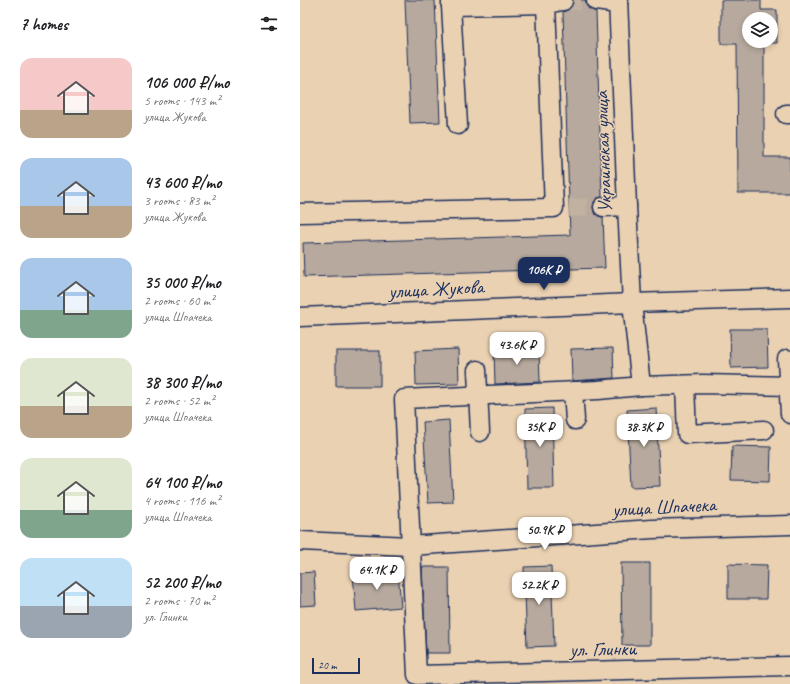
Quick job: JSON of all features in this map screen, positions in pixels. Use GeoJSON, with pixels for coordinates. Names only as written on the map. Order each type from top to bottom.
{"type":"FeatureCollection","features":[{"type":"Feature","properties":{"kind":"street"},"geometry":{"type":"LineString","coordinates":[[596,1],[618,2]]}},
{"type":"Feature","properties":{"kind":"street","name":"Украинская улица"},"geometry":{"type":"LineString","coordinates":[[618,2],[632,302],[641,386]]}},
{"type":"Feature","properties":{"kind":"street"},"geometry":{"type":"LineString","coordinates":[[300,214],[562,208],[554,3],[451,3],[458,125]]}},
{"type":"Feature","properties":{"kind":"street"},"geometry":{"type":"LineString","coordinates":[[602,207],[627,206]]}},
{"type":"Feature","properties":{"kind":"street","name":"улица Жукова"},"geometry":{"type":"LineString","coordinates":[[300,317],[632,302],[790,298]]}},
{"type":"Feature","properties":{"kind":"street"},"geometry":{"type":"LineString","coordinates":[[787,359],[790,414]]}},
{"type":"Feature","properties":{"kind":"street"},"geometry":{"type":"LineString","coordinates":[[477,370],[480,432]]}},
{"type":"Feature","properties":{"kind":"street"},"geometry":{"type":"LineString","coordinates":[[685,385],[687,434],[764,430]]}},
{"type":"Feature","properties":{"kind":"street"},"geometry":{"type":"LineString","coordinates":[[478,396],[598,390],[641,386],[789,386]]}},
{"type":"Feature","properties":{"kind":"street"},"geometry":{"type":"LineString","coordinates":[[573,391],[575,420]]}},
{"type":"Feature","properties":{"kind":"street","name":"ул. Глинки"},"geometry":{"type":"LineString","coordinates":[[478,396],[404,399],[417,675],[790,666]]}},
{"type":"Feature","properties":{"kind":"street","name":"улица Шпачека"},"geometry":{"type":"LineString","coordinates":[[300,541],[410,546],[652,529],[790,525]]}},
{"type":"Feature","properties":{"kind":"building"},"geometry":{"type":"Polygon","coordinates":[[[405,0],[435,0],[440,122],[410,123],[405,0]]]}},
{"type":"Feature","properties":{"kind":"building"},"geometry":{"type":"Polygon","coordinates":[[[573,0],[586,0],[586,5],[589,9],[596,12],[602,197],[597,198],[593,207],[594,213],[603,217],[605,268],[304,277],[303,243],[570,235],[563,12],[570,9],[573,5],[573,0]]]}},
{"type":"Feature","properties":{"kind":"building"},"geometry":{"type":"Polygon","coordinates":[[[721,0],[761,0],[761,10],[777,10],[777,12],[742,12],[742,48],[764,48],[764,157],[790,157],[790,193],[738,193],[737,44],[721,44],[721,0]]]}},
{"type":"Feature","properties":{"kind":"building"},"geometry":{"type":"Polygon","coordinates":[[[730,329],[767,329],[768,367],[731,368],[730,329]]]}},
{"type":"Feature","properties":{"kind":"building"},"geometry":{"type":"Polygon","coordinates":[[[613,348],[614,378],[572,381],[571,349],[613,348]]]}},
{"type":"Feature","properties":{"kind":"building"},"geometry":{"type":"Polygon","coordinates":[[[458,349],[459,384],[416,385],[415,351],[458,349]]]}},
{"type":"Feature","properties":{"kind":"building"},"geometry":{"type":"Polygon","coordinates":[[[539,349],[540,382],[495,384],[494,350],[539,349]]]}},
{"type":"Feature","properties":{"kind":"building"},"geometry":{"type":"Polygon","coordinates":[[[336,351],[380,351],[380,386],[336,386],[336,351]]]}},
{"type":"Feature","properties":{"kind":"building"},"geometry":{"type":"Polygon","coordinates":[[[552,408],[554,488],[527,488],[525,409],[552,408]]]}},
{"type":"Feature","properties":{"kind":"building"},"geometry":{"type":"Polygon","coordinates":[[[656,408],[660,486],[631,487],[627,410],[656,408]]]}},
{"type":"Feature","properties":{"kind":"building"},"geometry":{"type":"Polygon","coordinates":[[[449,420],[453,502],[428,503],[423,422],[449,420]]]}},
{"type":"Feature","properties":{"kind":"building"},"geometry":{"type":"Polygon","coordinates":[[[732,446],[771,447],[770,481],[731,480],[732,446]]]}},
{"type":"Feature","properties":{"kind":"building"},"geometry":{"type":"Polygon","coordinates":[[[621,563],[650,563],[650,645],[622,645],[621,563]]]}},
{"type":"Feature","properties":{"kind":"building"},"geometry":{"type":"Polygon","coordinates":[[[728,564],[767,565],[766,599],[728,599],[728,564]]]}},
{"type":"Feature","properties":{"kind":"building"},"geometry":{"type":"Polygon","coordinates":[[[551,566],[554,646],[527,647],[524,567],[551,566]]]}},
{"type":"Feature","properties":{"kind":"building"},"geometry":{"type":"Polygon","coordinates":[[[422,567],[449,567],[450,653],[426,653],[422,567]]]}},
{"type":"Feature","properties":{"kind":"building"},"geometry":{"type":"Polygon","coordinates":[[[398,571],[401,607],[356,611],[353,575],[398,571]]]}},
{"type":"Feature","properties":{"kind":"building"},"geometry":{"type":"Polygon","coordinates":[[[314,572],[316,605],[300,606],[300,573],[314,572]]]}},
{"type":"Feature","properties":{"kind":"tunnel"},"geometry":{"type":"LineString","coordinates":[[563,1],[596,1]]}},
{"type":"Feature","properties":{"kind":"tunnel"},"geometry":{"type":"LineString","coordinates":[[569,208],[603,207]]}}]}
